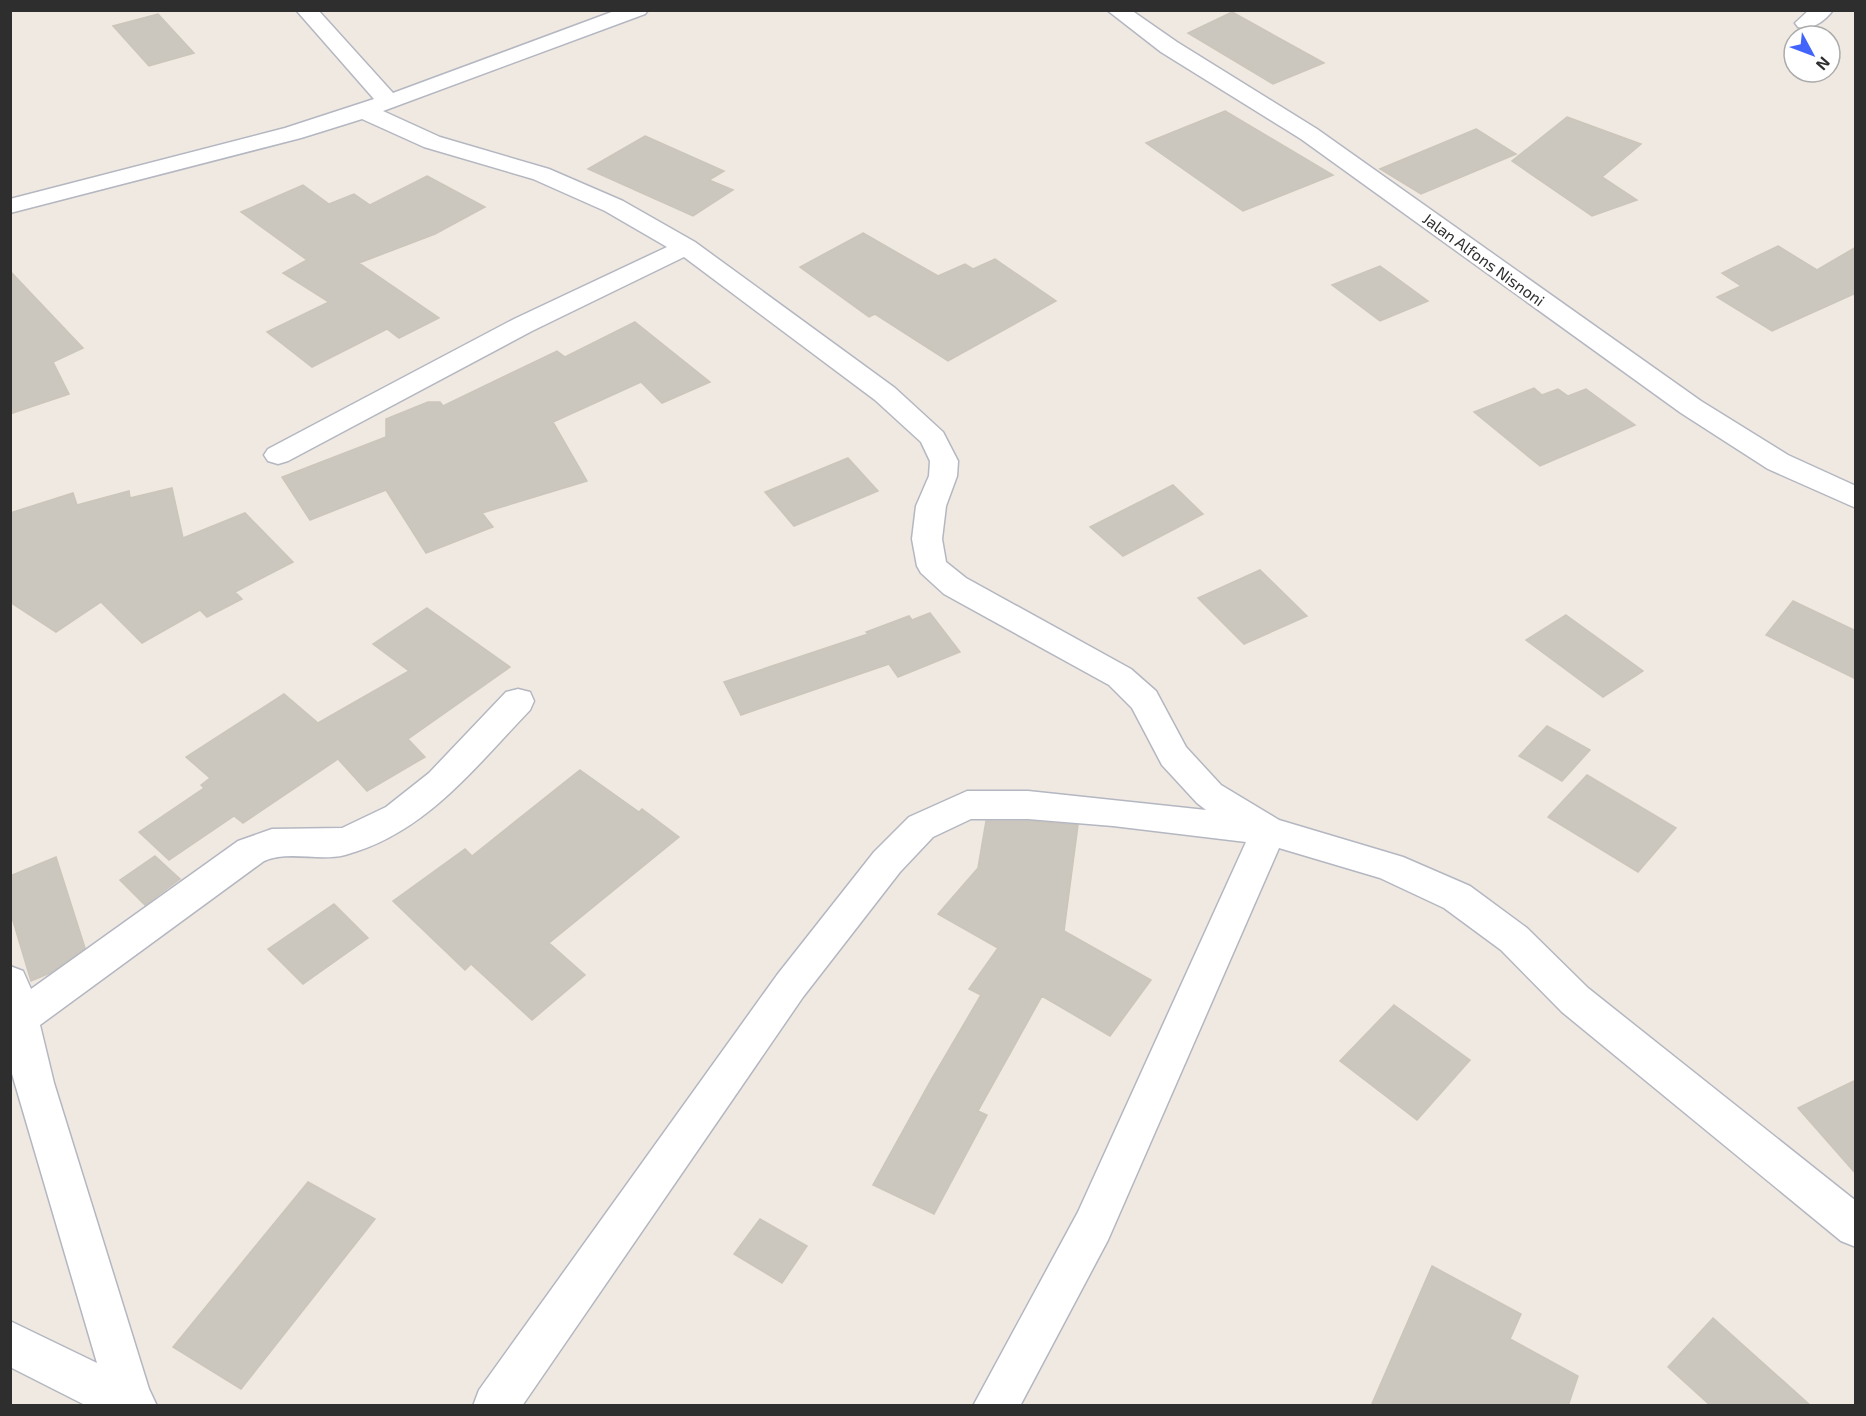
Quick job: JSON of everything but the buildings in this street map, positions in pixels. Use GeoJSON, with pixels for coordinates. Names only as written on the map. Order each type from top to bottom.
{"type":"FeatureCollection","features":[{"type":"Feature","properties":{"kind":"street"},"geometry":{"type":"LineString","coordinates":[[306,10],[375,106],[432,142],[541,174],[614,207],[686,247],[885,394],[933,438],[944,460],[943,477],[931,506],[927,539],[932,566],[955,586],[1120,677],[1144,700],[1174,756],[1209,794],[1268,831]]}},
{"type":"Feature","properties":{"kind":"street"},"geometry":{"type":"LineString","coordinates":[[10,206],[293,133],[375,106],[638,10]]}},
{"type":"Feature","properties":{"kind":"street","name":"Jalan Alfons Nisnoni"},"geometry":{"type":"LineString","coordinates":[[1117,10],[1169,47],[1309,134],[1691,407],[1778,462],[1856,498]]}},
{"type":"Feature","properties":{"kind":"street"},"geometry":{"type":"LineString","coordinates":[[1806,23],[1823,10]]}},
{"type":"Feature","properties":{"kind":"street"},"geometry":{"type":"LineString","coordinates":[[278,454],[523,325],[686,247]]}},
{"type":"Feature","properties":{"kind":"street"},"geometry":{"type":"LineString","coordinates":[[133,1404],[34,1083],[14,1001],[251,851],[272,843],[305,844],[344,841],[380,826],[425,799],[454,771],[486,732],[518,701]]}},
{"type":"Feature","properties":{"kind":"street"},"geometry":{"type":"LineString","coordinates":[[495,1406],[790,986],[887,862],[921,827],[968,805],[1028,805],[1113,812],[1268,831],[1390,867],[1457,897],[1514,939],[1575,1000],[1856,1227]]}},
{"type":"Feature","properties":{"kind":"street"},"geometry":{"type":"LineString","coordinates":[[995,1406],[1093,1226],[1250,879],[1268,831]]}},
{"type":"Feature","properties":{"kind":"street"},"geometry":{"type":"LineString","coordinates":[[10,1343],[133,1404]]}}]}
